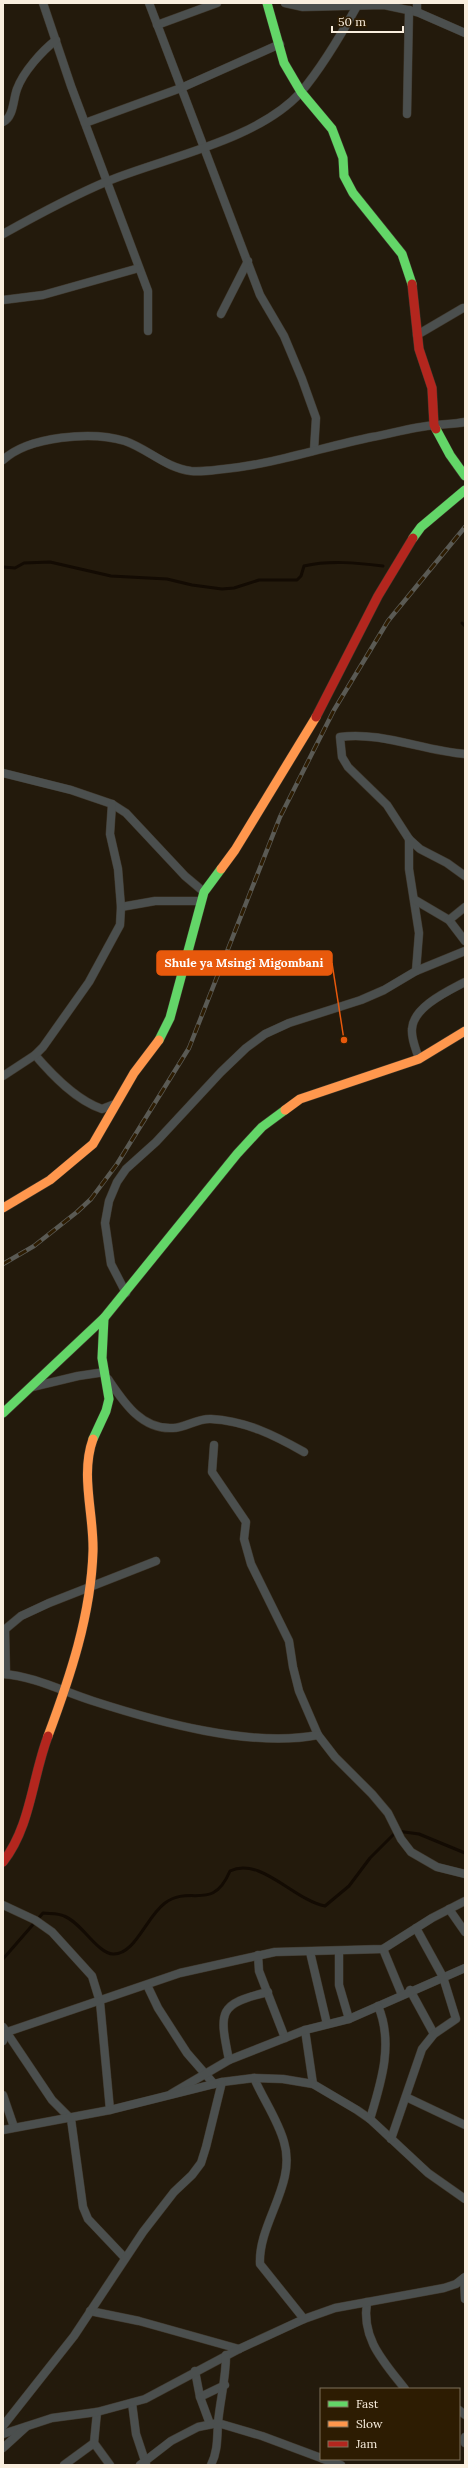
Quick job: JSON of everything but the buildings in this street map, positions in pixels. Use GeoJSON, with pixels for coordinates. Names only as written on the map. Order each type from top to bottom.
{"type":"FeatureCollection","features":[{"type":"Feature","properties":{"kind":"street"},"geometry":{"type":"LineString","coordinates":[[43,3],[85,123],[148,291],[148,331]]}},
{"type":"Feature","properties":{"kind":"street"},"geometry":{"type":"LineString","coordinates":[[149,3],[202,147],[267,309],[284,336],[302,379],[316,418],[314,450]]}},
{"type":"Feature","properties":{"kind":"street"},"geometry":{"type":"LineString","coordinates":[[157,25],[217,3]]}},
{"type":"Feature","properties":{"kind":"street"},"geometry":{"type":"LineString","coordinates":[[267,3],[280,44],[284,63],[301,92],[332,130],[343,158],[344,176],[353,193],[402,254],[411,276],[419,349],[432,388],[434,425],[450,455],[465,476]]}},
{"type":"Feature","properties":{"kind":"street"},"geometry":{"type":"LineString","coordinates":[[285,3],[303,7],[384,5],[413,11],[465,33]]}},
{"type":"Feature","properties":{"kind":"street"},"geometry":{"type":"LineString","coordinates":[[407,114],[413,11],[417,3]]}},
{"type":"Feature","properties":{"kind":"street"},"geometry":{"type":"LineString","coordinates":[[3,234],[108,181],[239,134],[276,112],[301,92],[334,47],[357,6]]}},
{"type":"Feature","properties":{"kind":"street"},"geometry":{"type":"LineString","coordinates":[[3,122],[10,117],[19,83],[42,51],[56,40]]}},
{"type":"Feature","properties":{"kind":"street"},"geometry":{"type":"LineString","coordinates":[[85,123],[181,88],[280,44]]}},
{"type":"Feature","properties":{"kind":"street"},"geometry":{"type":"LineString","coordinates":[[221,314],[248,261]]}},
{"type":"Feature","properties":{"kind":"street"},"geometry":{"type":"LineString","coordinates":[[3,300],[43,295],[139,268]]}},
{"type":"Feature","properties":{"kind":"street"},"geometry":{"type":"LineString","coordinates":[[417,335],[463,308]]}},
{"type":"Feature","properties":{"kind":"street"},"geometry":{"type":"LineString","coordinates":[[3,460],[17,450],[32,443],[64,438],[90,437],[125,441],[160,461],[191,471],[247,467],[314,450],[434,425],[465,422]]}},
{"type":"Feature","properties":{"kind":"street"},"geometry":{"type":"LineString","coordinates":[[3,1208],[50,1180],[93,1144],[115,1104],[142,1060],[160,1038],[170,1018],[185,969],[203,897],[235,850],[323,705],[378,596],[410,543],[421,527],[465,490]]}},
{"type":"Feature","properties":{"kind":"street"},"geometry":{"type":"LineString","coordinates":[[465,754],[447,752],[377,738],[340,737],[342,757],[348,767],[387,805],[409,840],[420,849],[446,863],[465,876]]}},
{"type":"Feature","properties":{"kind":"street"},"geometry":{"type":"LineString","coordinates":[[4,774],[71,790],[112,804],[126,813],[203,897]]}},
{"type":"Feature","properties":{"kind":"street"},"geometry":{"type":"LineString","coordinates":[[3,1076],[35,1055],[89,982],[120,925],[121,907],[118,869],[110,834],[112,804]]}},
{"type":"Feature","properties":{"kind":"street"},"geometry":{"type":"LineString","coordinates":[[409,840],[409,869],[419,933],[416,971]]}},
{"type":"Feature","properties":{"kind":"street"},"geometry":{"type":"LineString","coordinates":[[121,907],[155,901],[203,897]]}},
{"type":"Feature","properties":{"kind":"street"},"geometry":{"type":"LineString","coordinates":[[415,900],[449,920],[465,941]]}},
{"type":"Feature","properties":{"kind":"street"},"geometry":{"type":"LineString","coordinates":[[449,920],[465,907]]}},
{"type":"Feature","properties":{"kind":"street"},"geometry":{"type":"LineString","coordinates":[[126,1293],[111,1264],[105,1223],[109,1201],[117,1182],[126,1169],[156,1142],[221,1072],[246,1048],[266,1034],[289,1023],[361,1000],[384,990],[416,971],[465,951]]}},
{"type":"Feature","properties":{"kind":"street"},"geometry":{"type":"LineString","coordinates":[[419,1059],[413,1042],[412,1028],[416,1017],[427,1006],[465,982]]}},
{"type":"Feature","properties":{"kind":"street"},"geometry":{"type":"LineString","coordinates":[[4,1411],[104,1318],[126,1293],[237,1154],[262,1127],[300,1099],[419,1059],[465,1031]]}},
{"type":"Feature","properties":{"kind":"street"},"geometry":{"type":"LineString","coordinates":[[35,1055],[60,1082],[89,1102],[102,1109],[115,1104]]}},
{"type":"Feature","properties":{"kind":"street"},"geometry":{"type":"LineString","coordinates":[[3,1862],[14,1850],[24,1829],[38,1765],[74,1663],[88,1588],[94,1535],[90,1504],[89,1452],[107,1406],[109,1384],[103,1363],[104,1318]]}},
{"type":"Feature","properties":{"kind":"street"},"geometry":{"type":"LineString","coordinates":[[30,1388],[78,1376],[106,1375]]}},
{"type":"Feature","properties":{"kind":"street"},"geometry":{"type":"LineString","coordinates":[[106,1375],[131,1411],[145,1421],[159,1426],[173,1428],[205,1419],[244,1424],[266,1430],[304,1452]]}},
{"type":"Feature","properties":{"kind":"street"},"geometry":{"type":"LineString","coordinates":[[214,1445],[212,1472],[246,1522],[244,1539],[251,1564],[289,1641],[299,1691],[318,1736],[335,1757],[372,1794],[388,1813],[401,1839],[411,1852],[437,1868],[465,1874]]}},
{"type":"Feature","properties":{"kind":"street"},"geometry":{"type":"LineString","coordinates":[[156,1561],[21,1616],[4,1630],[5,1674],[65,1691],[113,1707],[208,1730],[254,1737],[296,1739],[318,1736]]}},
{"type":"Feature","properties":{"kind":"street"},"geometry":{"type":"LineString","coordinates":[[5,2030],[100,2002],[180,1973],[258,1955],[274,1952],[383,1949],[416,1928],[465,1901]]}},
{"type":"Feature","properties":{"kind":"street"},"geometry":{"type":"LineString","coordinates":[[3,1905],[35,1920],[62,1941],[92,1976],[97,1986],[100,2002],[110,2110]]}},
{"type":"Feature","properties":{"kind":"street"},"geometry":{"type":"LineString","coordinates":[[449,1909],[465,1932]]}},
{"type":"Feature","properties":{"kind":"street"},"geometry":{"type":"LineString","coordinates":[[391,2139],[422,2049],[434,2034],[456,2019],[443,1978],[416,1928]]}},
{"type":"Feature","properties":{"kind":"street"},"geometry":{"type":"LineString","coordinates":[[383,1949],[402,1994]]}},
{"type":"Feature","properties":{"kind":"street"},"geometry":{"type":"LineString","coordinates":[[338,1951],[339,1986],[349,2019]]}},
{"type":"Feature","properties":{"kind":"street"},"geometry":{"type":"LineString","coordinates":[[310,1952],[327,2024]]}},
{"type":"Feature","properties":{"kind":"street"},"geometry":{"type":"LineString","coordinates":[[258,1955],[259,1971],[284,2038]]}},
{"type":"Feature","properties":{"kind":"street"},"geometry":{"type":"LineString","coordinates":[[162,2099],[229,2060],[306,2030],[349,2019],[410,1990],[465,1968]]}},
{"type":"Feature","properties":{"kind":"street"},"geometry":{"type":"LineString","coordinates":[[147,1984],[158,2008],[187,2052],[205,2073],[218,2083]]}},
{"type":"Feature","properties":{"kind":"street"},"geometry":{"type":"LineString","coordinates":[[410,1990],[434,2034]]}},
{"type":"Feature","properties":{"kind":"street"},"geometry":{"type":"LineString","coordinates":[[229,2060],[224,2036],[224,2015],[227,2008],[244,1998],[268,1992]]}},
{"type":"Feature","properties":{"kind":"street"},"geometry":{"type":"LineString","coordinates":[[370,2119],[383,2072],[385,2047],[384,2023],[378,2006]]}},
{"type":"Feature","properties":{"kind":"street"},"geometry":{"type":"LineString","coordinates":[[3,2041],[5,2030]]}},
{"type":"Feature","properties":{"kind":"street"},"geometry":{"type":"LineString","coordinates":[[5,2030],[27,2066],[52,2100],[71,2119],[83,2207],[88,2219],[125,2258]]}},
{"type":"Feature","properties":{"kind":"street"},"geometry":{"type":"LineString","coordinates":[[306,2030],[313,2084]]}},
{"type":"Feature","properties":{"kind":"street"},"geometry":{"type":"LineString","coordinates":[[254,2078],[284,2142],[286,2159],[282,2184],[269,2219],[259,2255],[260,2264],[304,2319]]}},
{"type":"Feature","properties":{"kind":"street"},"geometry":{"type":"LineString","coordinates":[[3,2130],[14,2127],[71,2119],[162,2099],[218,2083],[254,2078],[283,2079],[313,2084],[370,2119],[428,2173],[465,2199]]}},
{"type":"Feature","properties":{"kind":"street"},"geometry":{"type":"LineString","coordinates":[[3,2426],[90,2311],[125,2258],[174,2192],[192,2175],[201,2163],[218,2083]]}},
{"type":"Feature","properties":{"kind":"street"},"geometry":{"type":"LineString","coordinates":[[3,2095],[14,2127]]}},
{"type":"Feature","properties":{"kind":"street"},"geometry":{"type":"LineString","coordinates":[[406,2097],[465,2125]]}},
{"type":"Feature","properties":{"kind":"street"},"geometry":{"type":"LineString","coordinates":[[3,2434],[59,2417],[97,2412],[132,2403],[160,2393],[195,2371],[226,2355],[304,2319],[335,2308],[444,2288],[465,2278],[465,2299]]}},
{"type":"Feature","properties":{"kind":"street"},"geometry":{"type":"LineString","coordinates":[[367,2302],[364,2318],[372,2344],[404,2388]]}},
{"type":"Feature","properties":{"kind":"street"},"geometry":{"type":"LineString","coordinates":[[90,2311],[139,2321],[239,2349]]}},
{"type":"Feature","properties":{"kind":"street"},"geometry":{"type":"LineString","coordinates":[[211,2465],[216,2455],[214,2424],[225,2385],[226,2355]]}},
{"type":"Feature","properties":{"kind":"street"},"geometry":{"type":"LineString","coordinates":[[195,2371],[200,2397],[214,2424]]}},
{"type":"Feature","properties":{"kind":"street"},"geometry":{"type":"LineString","coordinates":[[200,2397],[225,2385]]}},
{"type":"Feature","properties":{"kind":"street"},"geometry":{"type":"LineString","coordinates":[[132,2403],[136,2434],[143,2464],[171,2441],[214,2424],[262,2436],[320,2458]]}},
{"type":"Feature","properties":{"kind":"street"},"geometry":{"type":"LineString","coordinates":[[97,2412],[94,2443],[110,2465]]}},
{"type":"Feature","properties":{"kind":"street"},"geometry":{"type":"LineString","coordinates":[[3,2448],[29,2425]]}},
{"type":"Feature","properties":{"kind":"street"},"geometry":{"type":"LineString","coordinates":[[465,2437],[465,2443]]}},
{"type":"Feature","properties":{"kind":"street"},"geometry":{"type":"LineString","coordinates":[[64,2465],[94,2443]]}},
{"type":"Feature","properties":{"kind":"street"},"geometry":{"type":"LineString","coordinates":[[325,2460],[341,2465]]}},
{"type":"Feature","properties":{"kind":"waterway"},"geometry":{"type":"LineString","coordinates":[[3,567],[15,568],[24,563],[50,562],[111,576],[167,579],[192,585],[222,589],[234,588],[259,580],[297,580],[301,576],[304,566],[314,564],[344,563],[383,566]]}},
{"type":"Feature","properties":{"kind":"waterway"},"geometry":{"type":"LineString","coordinates":[[462,623],[465,626]]}},
{"type":"Feature","properties":{"kind":"waterway"},"geometry":{"type":"LineString","coordinates":[[3,1959],[43,1913],[62,1915],[70,1919],[77,1924],[101,1949],[107,1953],[121,1953],[134,1942],[158,1909],[165,1903],[175,1898],[184,1896],[208,1895],[216,1891],[223,1884],[230,1871],[241,1868],[253,1869],[265,1874],[301,1896],[325,1906],[349,1886],[370,1858],[397,1831],[419,1834],[465,1853]]}},
{"type":"Feature","properties":{"kind":"railway"},"geometry":{"type":"LineString","coordinates":[[3,1264],[34,1246],[77,1212],[91,1199],[117,1164],[189,1048],[280,817],[334,710],[388,621],[465,527]]}},
{"type":"Feature","properties":{"kind":"traffic: fast"},"geometry":{"type":"LineString","coordinates":[[267,3],[284,63],[301,92],[332,129],[343,158],[344,176],[353,193],[402,254],[412,284]]}},
{"type":"Feature","properties":{"kind":"traffic: fast"},"geometry":{"type":"LineString","coordinates":[[436,429],[450,455],[465,476]]}},
{"type":"Feature","properties":{"kind":"traffic: fast"},"geometry":{"type":"LineString","coordinates":[[413,538],[421,527],[465,490]]}},
{"type":"Feature","properties":{"kind":"traffic: fast"},"geometry":{"type":"LineString","coordinates":[[159,1040],[170,1018],[204,892],[221,869]]}},
{"type":"Feature","properties":{"kind":"traffic: fast"},"geometry":{"type":"LineString","coordinates":[[3,1413],[104,1318],[237,1154],[262,1127],[285,1110]]}},
{"type":"Feature","properties":{"kind":"traffic: fast"},"geometry":{"type":"LineString","coordinates":[[93,1439],[106,1411],[109,1399],[102,1358],[104,1318]]}},
{"type":"Feature","properties":{"kind":"traffic: slow"},"geometry":{"type":"LineString","coordinates":[[221,869],[235,850],[316,717]]}},
{"type":"Feature","properties":{"kind":"traffic: slow"},"geometry":{"type":"LineString","coordinates":[[285,1110],[300,1099],[419,1059],[465,1031]]}},
{"type":"Feature","properties":{"kind":"traffic: slow"},"geometry":{"type":"LineString","coordinates":[[3,1208],[50,1180],[93,1144],[134,1073],[159,1040]]}},
{"type":"Feature","properties":{"kind":"traffic: slow"},"geometry":{"type":"LineString","coordinates":[[48,1736],[78,1645],[88,1599],[93,1551],[93,1537],[88,1495],[88,1466],[89,1453],[93,1439]]}},
{"type":"Feature","properties":{"kind":"traffic: jam"},"geometry":{"type":"LineString","coordinates":[[412,284],[419,349],[432,388],[434,425],[436,429]]}},
{"type":"Feature","properties":{"kind":"traffic: jam"},"geometry":{"type":"LineString","coordinates":[[316,717],[378,596],[413,538]]}},
{"type":"Feature","properties":{"kind":"traffic: jam"},"geometry":{"type":"LineString","coordinates":[[3,1862],[20,1833],[48,1736]]}},
{"type":"Feature","properties":{"kind":"place","name":"Shule ya Msingi Migombani"},"geometry":{"type":"Point","coordinates":[344,1040]}}]}
